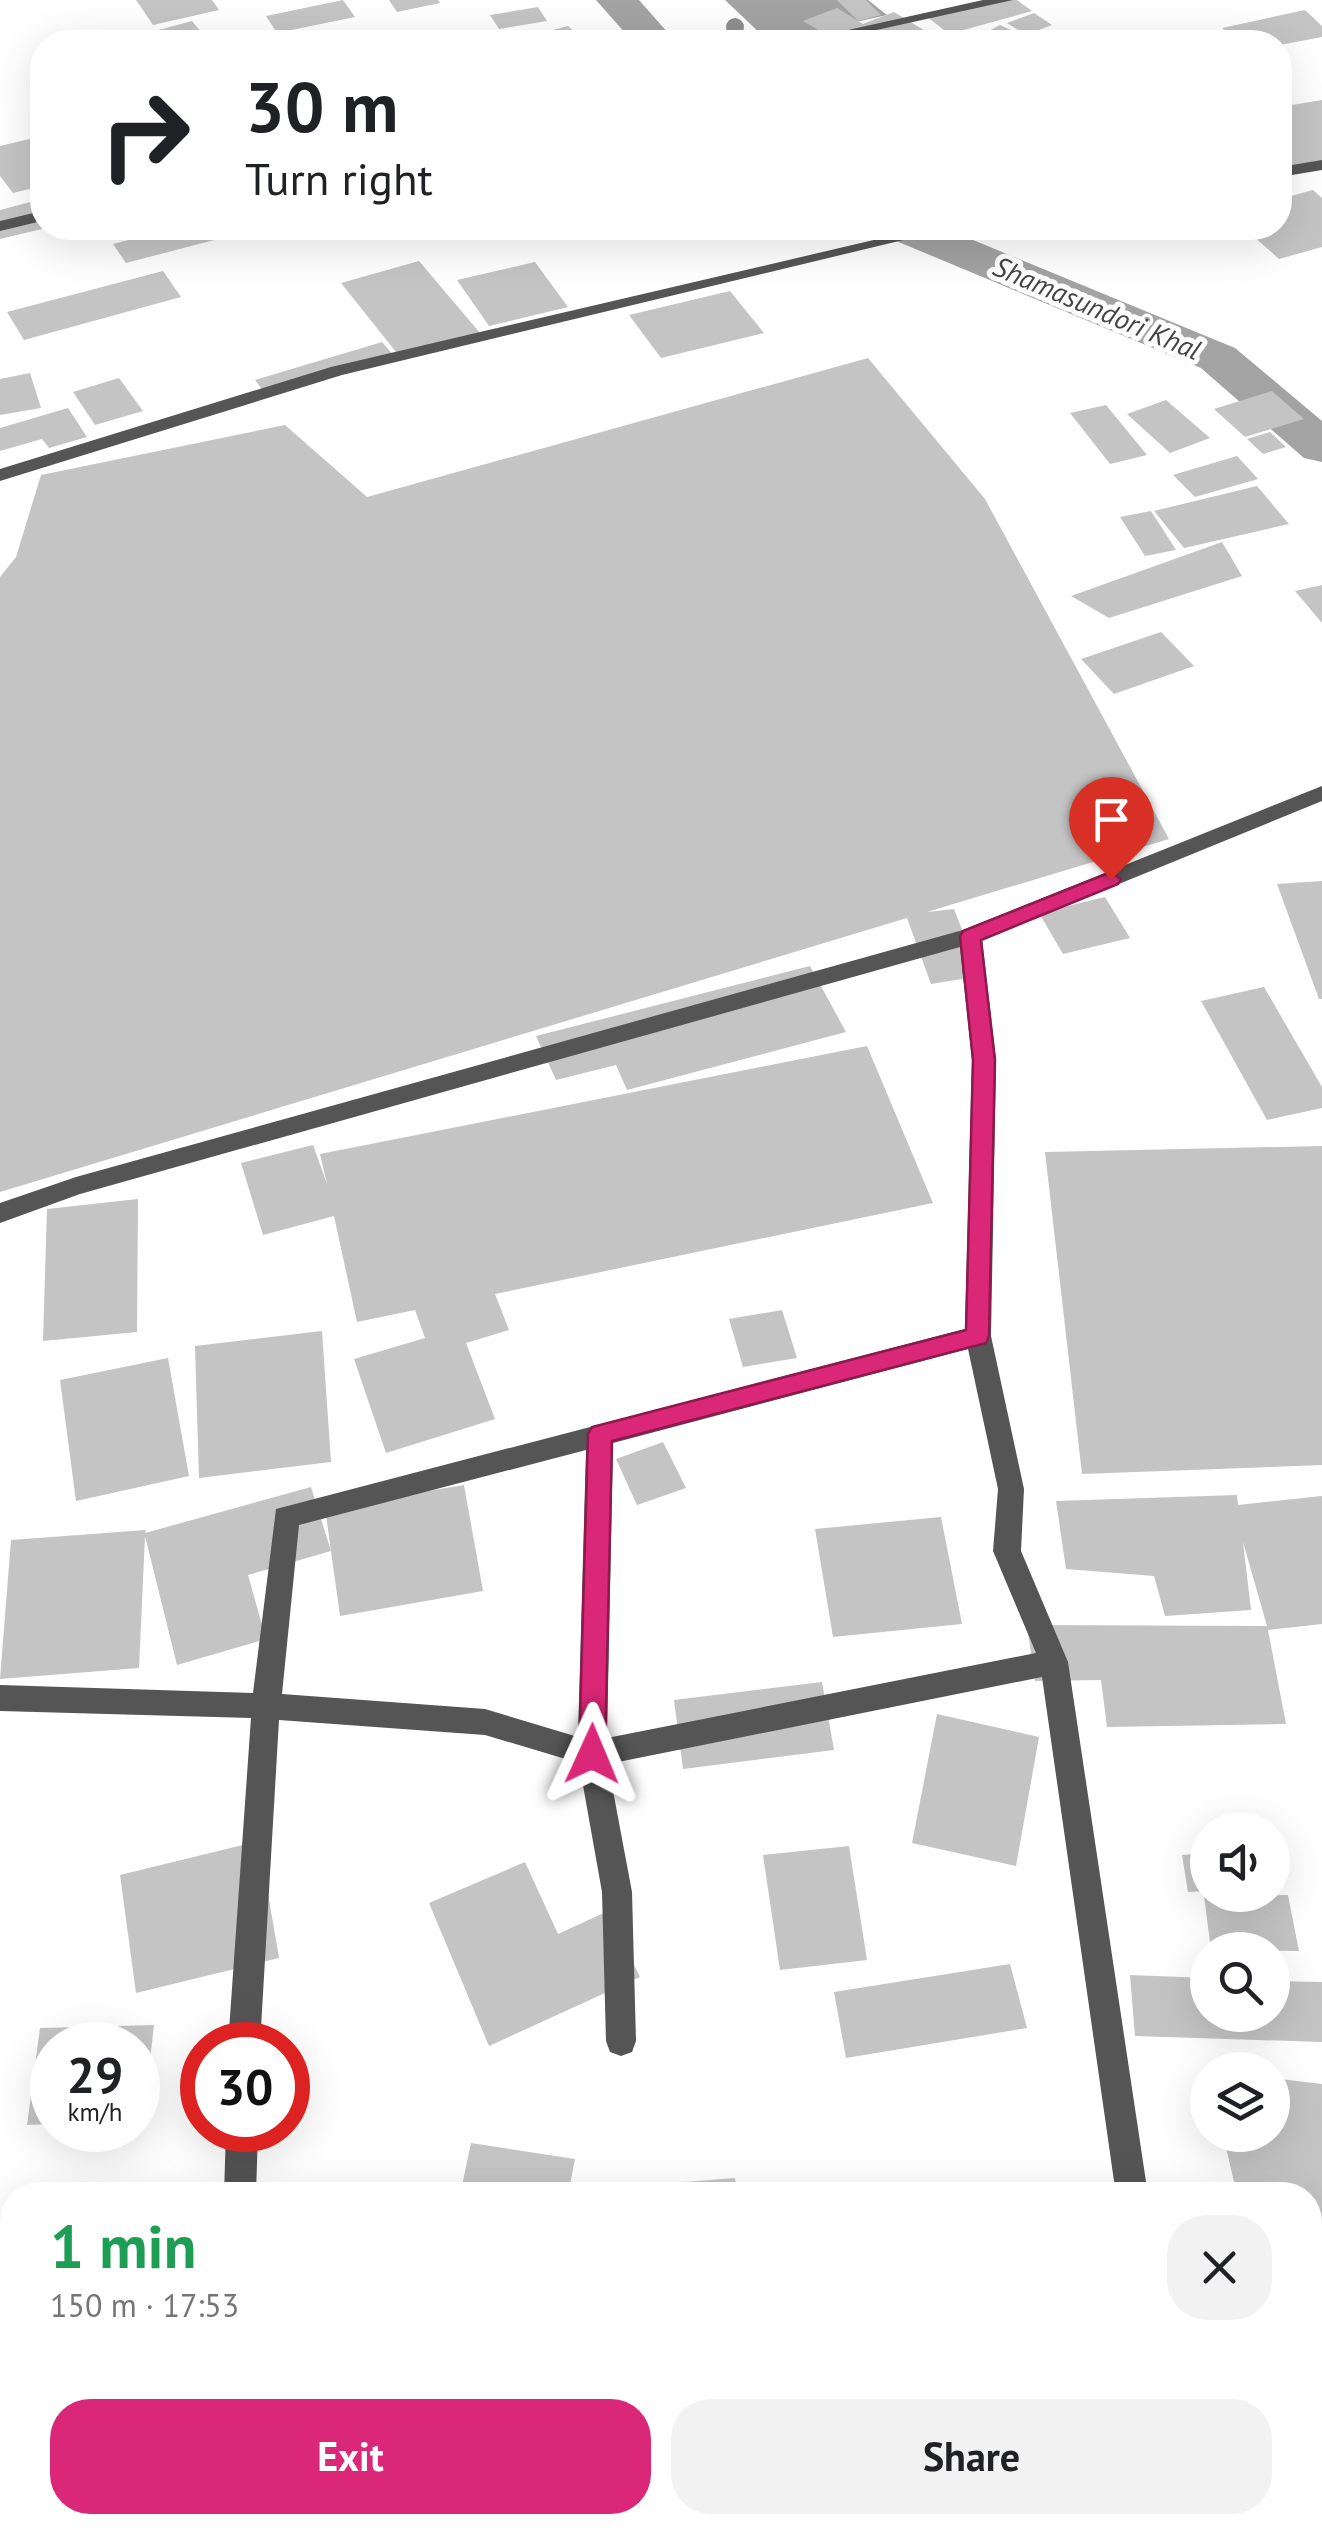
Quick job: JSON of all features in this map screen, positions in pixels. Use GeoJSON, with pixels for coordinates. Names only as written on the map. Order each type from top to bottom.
{"type":"FeatureCollection","features":[{"type":"Feature","properties":{"kind":"street"},"geometry":{"type":"LineString","coordinates":[[860,30],[1005,0]]}},
{"type":"Feature","properties":{"kind":"street"},"geometry":{"type":"LineString","coordinates":[[1292,170],[1322,165]]}},
{"type":"Feature","properties":{"kind":"street"},"geometry":{"type":"LineString","coordinates":[[0,226],[30,219]]}},
{"type":"Feature","properties":{"kind":"street"},"geometry":{"type":"LineString","coordinates":[[0,475],[336,371],[894,240]]}},
{"type":"Feature","properties":{"kind":"street"},"geometry":{"type":"LineString","coordinates":[[0,1213],[76,1186],[970,936],[1322,793]]}},
{"type":"Feature","properties":{"kind":"street"},"geometry":{"type":"LineString","coordinates":[[970,936],[984,1060],[978,1336],[1011,1488],[1008,1551],[1054,1662],[1130,2182]]}},
{"type":"Feature","properties":{"kind":"street"},"geometry":{"type":"LineString","coordinates":[[245,2022],[266,1706],[286,1518],[978,1336]]}},
{"type":"Feature","properties":{"kind":"street"},"geometry":{"type":"LineString","coordinates":[[600,1434],[592,1754],[616,1892],[621,2040]]}},
{"type":"Feature","properties":{"kind":"street"},"geometry":{"type":"LineString","coordinates":[[0,1698],[266,1706],[485,1722],[592,1754],[1054,1662]]}},
{"type":"Feature","properties":{"kind":"street"},"geometry":{"type":"LineString","coordinates":[[240,2182],[241,2152]]}},
{"type":"Feature","properties":{"kind":"shaded area"},"geometry":{"type":"Polygon","coordinates":[[[725,0],[868,0],[887,15],[820,30],[757,30],[725,0]]]}},
{"type":"Feature","properties":{"kind":"building"},"geometry":{"type":"Polygon","coordinates":[[[136,0],[212,0],[219,10],[153,25],[136,0]]]}},
{"type":"Feature","properties":{"kind":"building"},"geometry":{"type":"Polygon","coordinates":[[[343,0],[355,17],[275,30],[266,16],[343,0]]]}},
{"type":"Feature","properties":{"kind":"building"},"geometry":{"type":"Polygon","coordinates":[[[389,0],[438,0],[440,3],[397,12],[389,0]]]}},
{"type":"Feature","properties":{"kind":"building"},"geometry":{"type":"Polygon","coordinates":[[[837,0],[866,0],[881,15],[858,21],[837,0]]]}},
{"type":"Feature","properties":{"kind":"building"},"geometry":{"type":"Polygon","coordinates":[[[986,0],[1017,0],[1032,11],[963,30],[944,30],[926,16],[986,0]]]}},
{"type":"Feature","properties":{"kind":"building"},"geometry":{"type":"Polygon","coordinates":[[[538,7],[547,21],[499,29],[490,15],[538,7]]]}},
{"type":"Feature","properties":{"kind":"building"},"geometry":{"type":"Polygon","coordinates":[[[837,8],[863,24],[894,12],[924,30],[818,30],[803,21],[837,8]]]}},
{"type":"Feature","properties":{"kind":"building"},"geometry":{"type":"Polygon","coordinates":[[[1305,10],[1322,26],[1322,37],[1292,43],[1292,30],[1222,28],[1305,10]]]}},
{"type":"Feature","properties":{"kind":"building"},"geometry":{"type":"Polygon","coordinates":[[[1034,13],[1052,25],[1039,30],[1018,30],[1007,23],[1034,13]]]}},
{"type":"Feature","properties":{"kind":"building"},"geometry":{"type":"Polygon","coordinates":[[[192,21],[200,30],[158,30],[192,21]]]}},
{"type":"Feature","properties":{"kind":"building"},"geometry":{"type":"Polygon","coordinates":[[[1322,100],[1322,162],[1292,168],[1292,105],[1322,100]]]}},
{"type":"Feature","properties":{"kind":"building"},"geometry":{"type":"Polygon","coordinates":[[[30,139],[30,189],[13,193],[0,176],[0,146],[30,139]]]}},
{"type":"Feature","properties":{"kind":"building"},"geometry":{"type":"Polygon","coordinates":[[[1313,190],[1322,198],[1322,247],[1279,259],[1258,240],[1292,240],[1292,196],[1313,190]]]}},
{"type":"Feature","properties":{"kind":"building"},"geometry":{"type":"Polygon","coordinates":[[[30,202],[30,232],[0,239],[0,210],[30,202]]]}},
{"type":"Feature","properties":{"kind":"building"},"geometry":{"type":"Polygon","coordinates":[[[128,240],[214,240],[126,263],[113,244],[128,240]]]}},
{"type":"Feature","properties":{"kind":"building"},"geometry":{"type":"Polygon","coordinates":[[[419,261],[480,333],[400,357],[341,283],[419,261]]]}},
{"type":"Feature","properties":{"kind":"building"},"geometry":{"type":"Polygon","coordinates":[[[535,262],[568,307],[489,326],[457,280],[535,262]]]}},
{"type":"Feature","properties":{"kind":"building"},"geometry":{"type":"Polygon","coordinates":[[[163,271],[181,297],[24,340],[7,312],[163,271]]]}},
{"type":"Feature","properties":{"kind":"building"},"geometry":{"type":"Polygon","coordinates":[[[730,291],[764,333],[661,358],[629,315],[730,291]]]}},
{"type":"Feature","properties":{"kind":"building"},"geometry":{"type":"Polygon","coordinates":[[[382,342],[395,357],[267,396],[255,380],[382,342]]]}},
{"type":"Feature","properties":{"kind":"building"},"geometry":{"type":"Polygon","coordinates":[[[868,358],[985,499],[1169,839],[927,912],[954,909],[980,976],[931,984],[907,918],[0,1192],[0,577],[16,557],[41,475],[285,425],[367,497],[868,358]]]}},
{"type":"Feature","properties":{"kind":"building"},"geometry":{"type":"Polygon","coordinates":[[[30,373],[41,408],[0,415],[0,379],[30,373]]]}},
{"type":"Feature","properties":{"kind":"building"},"geometry":{"type":"Polygon","coordinates":[[[119,378],[143,411],[95,425],[73,392],[119,378]]]}},
{"type":"Feature","properties":{"kind":"building"},"geometry":{"type":"Polygon","coordinates":[[[1272,391],[1304,419],[1245,437],[1214,409],[1272,391]]]}},
{"type":"Feature","properties":{"kind":"building"},"geometry":{"type":"Polygon","coordinates":[[[1166,400],[1210,438],[1170,453],[1127,414],[1166,400]]]}},
{"type":"Feature","properties":{"kind":"building"},"geometry":{"type":"Polygon","coordinates":[[[1106,405],[1147,455],[1110,464],[1070,413],[1106,405]]]}},
{"type":"Feature","properties":{"kind":"building"},"geometry":{"type":"Polygon","coordinates":[[[68,408],[87,437],[49,448],[42,439],[0,451],[0,428],[68,408]]]}},
{"type":"Feature","properties":{"kind":"building"},"geometry":{"type":"Polygon","coordinates":[[[1270,432],[1286,447],[1263,454],[1247,439],[1270,432]]]}},
{"type":"Feature","properties":{"kind":"building"},"geometry":{"type":"Polygon","coordinates":[[[1237,456],[1258,479],[1195,497],[1173,475],[1237,456]]]}},
{"type":"Feature","properties":{"kind":"building"},"geometry":{"type":"Polygon","coordinates":[[[1257,486],[1289,524],[1184,548],[1154,511],[1257,486]]]}},
{"type":"Feature","properties":{"kind":"building"},"geometry":{"type":"Polygon","coordinates":[[[1151,511],[1176,550],[1145,556],[1120,517],[1151,511]]]}},
{"type":"Feature","properties":{"kind":"building"},"geometry":{"type":"Polygon","coordinates":[[[1222,542],[1242,576],[1109,618],[1071,596],[1222,542]]]}},
{"type":"Feature","properties":{"kind":"building"},"geometry":{"type":"Polygon","coordinates":[[[1322,585],[1322,623],[1295,591],[1322,585]]]}},
{"type":"Feature","properties":{"kind":"building"},"geometry":{"type":"Polygon","coordinates":[[[1161,632],[1194,666],[1114,694],[1081,659],[1161,632]]]}},
{"type":"Feature","properties":{"kind":"building"},"geometry":{"type":"Polygon","coordinates":[[[1322,881],[1322,999],[1319,999],[1277,884],[1322,881]]]}},
{"type":"Feature","properties":{"kind":"building"},"geometry":{"type":"Polygon","coordinates":[[[1105,897],[1130,938],[1063,954],[1039,913],[1105,897]]]}},
{"type":"Feature","properties":{"kind":"building"},"geometry":{"type":"Polygon","coordinates":[[[810,966],[846,1032],[627,1090],[616,1065],[556,1080],[536,1036],[810,966]]]}},
{"type":"Feature","properties":{"kind":"building"},"geometry":{"type":"Polygon","coordinates":[[[1264,987],[1322,1087],[1322,1108],[1267,1120],[1201,1001],[1264,987]]]}},
{"type":"Feature","properties":{"kind":"building"},"geometry":{"type":"Polygon","coordinates":[[[867,1046],[933,1203],[495,1294],[509,1330],[466,1343],[495,1419],[386,1453],[354,1359],[425,1338],[415,1310],[357,1322],[334,1216],[263,1235],[241,1163],[313,1145],[327,1184],[320,1154],[867,1046]]]}},
{"type":"Feature","properties":{"kind":"building"},"geometry":{"type":"Polygon","coordinates":[[[1322,1146],[1322,1465],[1082,1474],[1045,1152],[1322,1146]]]}},
{"type":"Feature","properties":{"kind":"building"},"geometry":{"type":"Polygon","coordinates":[[[138,1199],[137,1332],[43,1341],[47,1209],[138,1199]]]}},
{"type":"Feature","properties":{"kind":"building"},"geometry":{"type":"Polygon","coordinates":[[[782,1310],[797,1358],[743,1367],[729,1319],[782,1310]]]}},
{"type":"Feature","properties":{"kind":"building"},"geometry":{"type":"Polygon","coordinates":[[[322,1331],[331,1462],[199,1478],[195,1346],[322,1331]]]}},
{"type":"Feature","properties":{"kind":"building"},"geometry":{"type":"Polygon","coordinates":[[[168,1358],[189,1476],[76,1501],[60,1380],[168,1358]]]}},
{"type":"Feature","properties":{"kind":"building"},"geometry":{"type":"Polygon","coordinates":[[[663,1442],[686,1488],[637,1505],[616,1459],[663,1442]]]}},
{"type":"Feature","properties":{"kind":"building"},"geometry":{"type":"Polygon","coordinates":[[[464,1485],[483,1591],[340,1616],[325,1508],[464,1485]]]}},
{"type":"Feature","properties":{"kind":"building"},"geometry":{"type":"Polygon","coordinates":[[[311,1487],[331,1551],[248,1575],[266,1639],[177,1665],[145,1536],[139,1668],[0,1679],[11,1540],[146,1530],[145,1533],[311,1487]]]}},
{"type":"Feature","properties":{"kind":"building"},"geometry":{"type":"Polygon","coordinates":[[[1237,1495],[1238,1505],[1322,1496],[1322,1624],[1268,1630],[1286,1724],[1107,1727],[1101,1680],[1035,1681],[1027,1625],[1267,1626],[1243,1542],[1251,1610],[1165,1616],[1154,1576],[1066,1569],[1056,1501],[1237,1495]]]}},
{"type":"Feature","properties":{"kind":"building"},"geometry":{"type":"Polygon","coordinates":[[[941,1517],[962,1624],[833,1637],[815,1529],[941,1517]]]}},
{"type":"Feature","properties":{"kind":"building"},"geometry":{"type":"Polygon","coordinates":[[[822,1682],[834,1750],[683,1769],[674,1700],[822,1682]]]}},
{"type":"Feature","properties":{"kind":"building"},"geometry":{"type":"Polygon","coordinates":[[[937,1714],[1039,1737],[1016,1866],[912,1843],[937,1714]]]}},
{"type":"Feature","properties":{"kind":"building"},"geometry":{"type":"Polygon","coordinates":[[[259,1841],[279,1958],[136,1993],[120,1875],[259,1841]]]}},
{"type":"Feature","properties":{"kind":"building"},"geometry":{"type":"Polygon","coordinates":[[[849,1846],[867,1960],[780,1970],[763,1855],[849,1846]]]}},
{"type":"Feature","properties":{"kind":"building"},"geometry":{"type":"Polygon","coordinates":[[[1190,1854],[1190,1892],[1188,1892],[1182,1855],[1190,1854]]]}},
{"type":"Feature","properties":{"kind":"building"},"geometry":{"type":"Polygon","coordinates":[[[525,1862],[558,1934],[608,1911],[640,1977],[489,2046],[429,1903],[525,1862]]]}},
{"type":"Feature","properties":{"kind":"building"},"geometry":{"type":"Polygon","coordinates":[[[1290,1905],[1299,1951],[1290,1951],[1290,1932],[1209,1932],[1206,1912],[1290,1912],[1290,1905]]]}},
{"type":"Feature","properties":{"kind":"building"},"geometry":{"type":"Polygon","coordinates":[[[1010,1964],[1027,2028],[846,2058],[834,1992],[1010,1964]]]}},
{"type":"Feature","properties":{"kind":"building"},"geometry":{"type":"Polygon","coordinates":[[[1130,1975],[1190,1977],[1190,2032],[1290,2032],[1290,1981],[1322,1982],[1322,2042],[1135,2036],[1130,1975]]]}},
{"type":"Feature","properties":{"kind":"building"},"geometry":{"type":"Polygon","coordinates":[[[1290,2080],[1322,2084],[1322,2182],[1234,2182],[1227,2152],[1290,2152],[1290,2080]]]}},
{"type":"Feature","properties":{"kind":"building"},"geometry":{"type":"Polygon","coordinates":[[[471,2143],[575,2159],[571,2182],[463,2182],[471,2143]]]}},
{"type":"Feature","properties":{"kind":"building"},"geometry":{"type":"Polygon","coordinates":[[[735,2178],[735,2182],[685,2182],[735,2178]]]}},
{"type":"Feature","properties":{"kind":"waterway","name":"Shamasundori Khal"},"geometry":{"type":"LineString","coordinates":[[617,0],[644,30]]}},
{"type":"Feature","properties":{"kind":"waterway","name":"Shamasundori Khal"},"geometry":{"type":"LineString","coordinates":[[934,240],[1218,358],[1322,447]]}},
{"type":"Feature","properties":{"kind":"route"},"geometry":{"type":"LineString","coordinates":[[592,1754],[600,1434],[978,1336],[984,1060],[970,936],[1111,879]]}}]}
